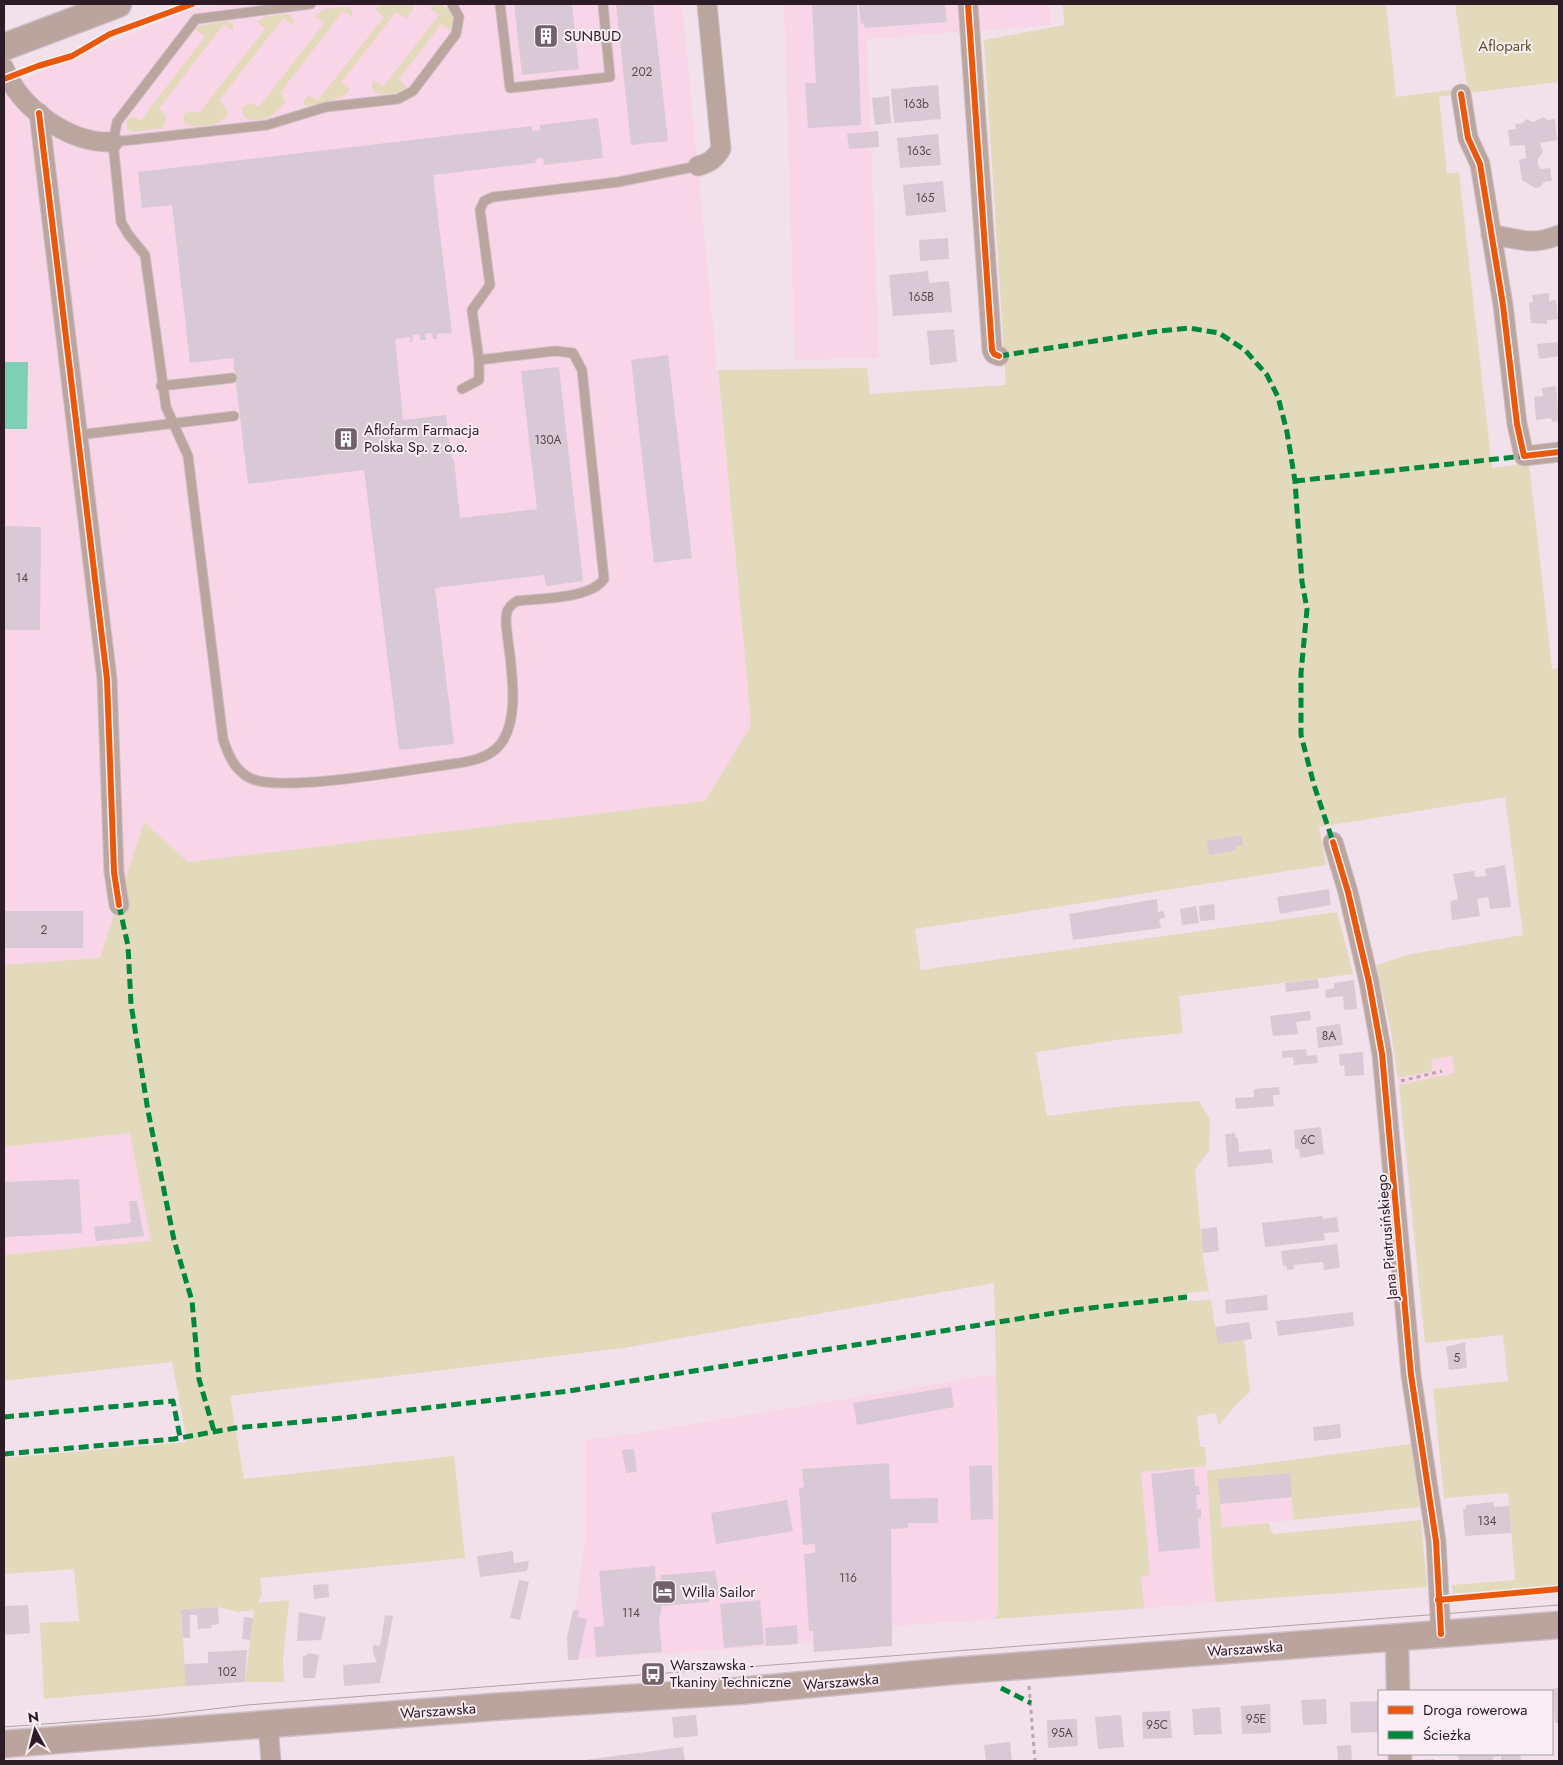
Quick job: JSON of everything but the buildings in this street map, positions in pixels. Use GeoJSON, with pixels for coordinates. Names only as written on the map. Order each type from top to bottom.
{"type":"FeatureCollection","features":[{"type":"Feature","properties":{"kind":"main road"},"geometry":{"type":"LineString","coordinates":[[4,47],[118,4]]}},
{"type":"Feature","properties":{"kind":"main road","name":"Warszawska"},"geometry":{"type":"LineString","coordinates":[[4,1744],[738,1691],[952,1672],[1559,1624]]}},
{"type":"Feature","properties":{"kind":"street"},"geometry":{"type":"LineString","coordinates":[[698,166],[717,157],[721,149],[707,4]]}},
{"type":"Feature","properties":{"kind":"street"},"geometry":{"type":"LineString","coordinates":[[968,4],[992,350],[994,354],[999,356]]}},
{"type":"Feature","properties":{"kind":"street"},"geometry":{"type":"LineString","coordinates":[[4,68],[18,94],[39,113],[79,138],[102,143],[113,142]]}},
{"type":"Feature","properties":{"kind":"street"},"geometry":{"type":"LineString","coordinates":[[1461,94],[1468,138],[1480,164],[1503,305],[1517,424],[1524,456],[1559,452]]}},
{"type":"Feature","properties":{"kind":"street"},"geometry":{"type":"LineString","coordinates":[[39,113],[107,679],[114,872],[118,905]]}},
{"type":"Feature","properties":{"kind":"street"},"geometry":{"type":"LineString","coordinates":[[1491,234],[1526,242],[1546,240],[1559,235]]}},
{"type":"Feature","properties":{"kind":"street","name":"Jana Pietrusińskiego"},"geometry":{"type":"LineString","coordinates":[[1333,842],[1348,892],[1370,982],[1382,1054],[1411,1374],[1436,1541],[1441,1634]]}},
{"type":"Feature","properties":{"kind":"street"},"geometry":{"type":"LineString","coordinates":[[1397,1637],[1398,1690]]}},
{"type":"Feature","properties":{"kind":"street"},"geometry":{"type":"LineString","coordinates":[[268,1724],[271,1761]]}},
{"type":"Feature","properties":{"kind":"lane"},"geometry":{"type":"LineString","coordinates":[[311,4],[196,19],[117,122],[113,142],[121,222],[128,234],[139,245],[147,264],[161,386],[172,423],[182,440],[188,456],[220,723],[228,754],[236,768],[248,777],[260,782],[275,784],[306,782],[459,763],[478,759],[492,752],[505,739],[513,710],[506,623],[506,612],[510,605],[517,601],[588,592],[599,585],[604,579],[582,370],[573,353],[555,351],[479,360]]}},
{"type":"Feature","properties":{"kind":"lane"},"geometry":{"type":"LineString","coordinates":[[113,142],[267,125],[326,107],[398,99],[406,96],[413,91],[456,34],[459,17],[452,4]]}},
{"type":"Feature","properties":{"kind":"lane"},"geometry":{"type":"LineString","coordinates":[[500,4],[510,88],[610,77],[603,4]]}},
{"type":"Feature","properties":{"kind":"lane"},"geometry":{"type":"LineString","coordinates":[[462,389],[479,380],[479,360],[472,310],[490,286],[480,210],[484,202],[493,197],[618,182],[698,166]]}},
{"type":"Feature","properties":{"kind":"lane"},"geometry":{"type":"LineString","coordinates":[[161,386],[232,378]]}},
{"type":"Feature","properties":{"kind":"lane"},"geometry":{"type":"LineString","coordinates":[[78,435],[234,416]]}},
{"type":"Feature","properties":{"kind":"path"},"geometry":{"type":"LineString","coordinates":[[1398,1082],[1442,1071]]}},
{"type":"Feature","properties":{"kind":"path"},"geometry":{"type":"LineString","coordinates":[[1029,1686],[1035,1761]]}},
{"type":"Feature","properties":{"kind":"shaded area"},"geometry":{"type":"Polygon","coordinates":[[[228,4],[682,4],[751,721],[749,729],[705,801],[188,862],[144,822],[100,958],[4,965],[4,87],[190,9],[228,4]]]}},
{"type":"Feature","properties":{"kind":"shaded area"},"geometry":{"type":"Polygon","coordinates":[[[784,4],[1050,4],[1051,25],[867,39],[879,358],[795,360],[784,4]]]}},
{"type":"Feature","properties":{"kind":"shaded area"},"geometry":{"type":"Polygon","coordinates":[[[4,362],[28,362],[27,429],[4,429],[4,362]]]}},
{"type":"Feature","properties":{"kind":"shaded area"},"geometry":{"type":"Polygon","coordinates":[[[1452,1056],[1456,1074],[1399,1085],[1398,1078],[1433,1071],[1431,1060],[1452,1056]]]}},
{"type":"Feature","properties":{"kind":"shaded area"},"geometry":{"type":"Polygon","coordinates":[[[130,1133],[151,1242],[4,1255],[4,1147],[130,1133]]]}},
{"type":"Feature","properties":{"kind":"shaded area"},"geometry":{"type":"Polygon","coordinates":[[[996,1374],[998,1614],[994,1619],[892,1626],[892,1646],[814,1652],[813,1643],[568,1660],[586,1535],[586,1440],[639,1433],[996,1374]]]}},
{"type":"Feature","properties":{"kind":"shaded area"},"geometry":{"type":"Polygon","coordinates":[[[1205,1447],[1207,1471],[1288,1460],[1294,1520],[1210,1528],[1215,1602],[1114,1611],[1102,1460],[1205,1447]]]}},
{"type":"Feature","properties":{"kind":"green space"},"geometry":{"type":"Polygon","coordinates":[[[382,4],[414,4],[415,6],[406,19],[396,12],[341,82],[350,90],[328,102],[304,105],[304,100],[308,96],[318,100],[384,17],[375,9],[382,4]]]}},
{"type":"Feature","properties":{"kind":"green space"},"geometry":{"type":"Polygon","coordinates":[[[439,4],[447,8],[452,14],[453,22],[450,31],[441,24],[399,79],[407,87],[393,94],[376,93],[372,88],[373,80],[383,87],[439,15],[429,8],[439,4]]]}},
{"type":"Feature","properties":{"kind":"green space"},"geometry":{"type":"Polygon","coordinates":[[[1063,4],[1386,4],[1396,97],[1450,90],[1451,95],[1439,97],[1447,174],[1459,172],[1492,468],[1529,463],[1552,669],[1559,668],[1559,1586],[1453,1594],[1452,1585],[1515,1580],[1508,1493],[1444,1498],[1433,1389],[1508,1381],[1503,1335],[1425,1343],[1399,1085],[1455,1073],[1452,1056],[1431,1060],[1433,1071],[1398,1078],[1390,1026],[1376,965],[1411,954],[1523,935],[1505,797],[1319,827],[1326,865],[915,929],[921,970],[1337,912],[1353,974],[1179,996],[1183,1033],[1117,1040],[1036,1052],[1047,1116],[1126,1106],[1199,1101],[1210,1120],[1209,1150],[1195,1170],[1203,1258],[1209,1291],[1187,1293],[1187,1301],[1211,1300],[1218,1344],[1244,1340],[1250,1392],[1218,1426],[1216,1413],[1197,1416],[1200,1447],[1205,1447],[1206,1466],[1141,1472],[1150,1575],[1141,1576],[1144,1608],[994,1619],[998,1613],[998,1456],[994,1283],[623,1348],[230,1396],[244,1479],[454,1456],[465,1558],[260,1578],[262,1594],[258,1603],[289,1600],[283,1660],[284,1682],[245,1682],[254,1610],[239,1612],[218,1607],[181,1611],[186,1686],[44,1699],[40,1623],[79,1621],[74,1569],[4,1574],[4,1458],[187,1442],[172,1362],[4,1381],[4,1255],[151,1241],[130,1133],[4,1147],[4,965],[100,958],[144,822],[188,862],[705,801],[749,729],[751,721],[718,370],[867,368],[870,394],[1006,385],[984,40],[1064,25],[1063,4]]]}},
{"type":"Feature","properties":{"kind":"green space","name":"Aflopark"},"geometry":{"type":"Polygon","coordinates":[[[1455,4],[1559,4],[1559,82],[1468,93],[1455,4]]]}},
{"type":"Feature","properties":{"kind":"green space"},"geometry":{"type":"Polygon","coordinates":[[[347,7],[351,9],[353,17],[343,11],[280,93],[286,101],[282,106],[274,114],[264,119],[252,120],[245,118],[242,111],[243,107],[250,103],[259,107],[324,23],[315,16],[324,9],[347,7]]]}},
{"type":"Feature","properties":{"kind":"green space"},"geometry":{"type":"Polygon","coordinates":[[[288,14],[294,19],[293,25],[283,18],[219,101],[228,111],[226,116],[222,120],[209,125],[196,126],[184,123],[184,114],[191,111],[199,113],[265,29],[257,22],[264,17],[288,14]]]}},
{"type":"Feature","properties":{"kind":"green space"},"geometry":{"type":"Polygon","coordinates":[[[226,21],[233,24],[233,31],[224,24],[159,108],[167,117],[163,128],[133,132],[127,130],[126,121],[132,117],[141,120],[205,37],[196,29],[199,26],[226,21]]]}},
{"type":"Feature","properties":{"kind":"green space"},"geometry":{"type":"Polygon","coordinates":[[[1411,1444],[1420,1507],[1294,1520],[1289,1473],[1218,1479],[1222,1527],[1269,1523],[1271,1531],[1275,1534],[1421,1520],[1427,1587],[1215,1602],[1207,1471],[1411,1444]]]}},
{"type":"Feature","properties":{"kind":"tram line"},"geometry":{"type":"LineString","coordinates":[[4,1727],[152,1716],[247,1705],[1559,1605]]}},
{"type":"Feature","properties":{"kind":"marked path"},"geometry":{"type":"LineString","coordinates":[[999,356],[1189,328],[1219,333],[1245,350],[1267,375],[1278,397],[1287,432],[1295,481],[1302,582],[1307,609],[1301,673],[1301,735],[1314,785],[1333,842]]}},
{"type":"Feature","properties":{"kind":"marked path"},"geometry":{"type":"LineString","coordinates":[[1295,481],[1524,456]]}},
{"type":"Feature","properties":{"kind":"marked path"},"geometry":{"type":"LineString","coordinates":[[119,905],[128,946],[131,1004],[148,1111],[174,1240],[192,1301],[199,1379],[214,1431]]}},
{"type":"Feature","properties":{"kind":"marked path"},"geometry":{"type":"LineString","coordinates":[[4,1454],[174,1439],[235,1428],[342,1418],[569,1391],[1073,1310],[1187,1297]]}},
{"type":"Feature","properties":{"kind":"marked path"},"geometry":{"type":"LineString","coordinates":[[4,1417],[173,1401],[180,1437]]}},
{"type":"Feature","properties":{"kind":"marked path"},"geometry":{"type":"LineString","coordinates":[[1001,1688],[1031,1703]]}},
{"type":"Feature","properties":{"kind":"cycle path"},"geometry":{"type":"LineString","coordinates":[[4,79],[72,56],[110,34],[192,4]]}},
{"type":"Feature","properties":{"kind":"cycle path"},"geometry":{"type":"LineString","coordinates":[[968,4],[992,350],[994,354],[999,356]]}},
{"type":"Feature","properties":{"kind":"cycle path"},"geometry":{"type":"LineString","coordinates":[[1461,94],[1468,138],[1480,164],[1503,305],[1517,424],[1524,456],[1559,452]]}},
{"type":"Feature","properties":{"kind":"cycle path"},"geometry":{"type":"LineString","coordinates":[[39,113],[107,679],[114,872],[119,905]]}},
{"type":"Feature","properties":{"kind":"cycle path"},"geometry":{"type":"LineString","coordinates":[[1333,842],[1348,892],[1369,982],[1382,1054],[1411,1375],[1436,1541],[1441,1634]]}},
{"type":"Feature","properties":{"kind":"cycle path"},"geometry":{"type":"LineString","coordinates":[[1438,1600],[1559,1589]]}},
{"type":"Feature","properties":{"kind":"place","name":"SUNBUD"},"geometry":{"type":"Point","coordinates":[546,36]}},
{"type":"Feature","properties":{"kind":"place","name":"Aflofarm Farmacja Polska Sp. z o.o."},"geometry":{"type":"Point","coordinates":[346,439]}},
{"type":"Feature","properties":{"kind":"place","name":"Willa Sailor"},"geometry":{"type":"Point","coordinates":[664,1592]}},
{"type":"Feature","properties":{"kind":"place","name":"Warszawska - Tkaniny Techniczne"},"geometry":{"type":"Point","coordinates":[653,1674]}}]}
